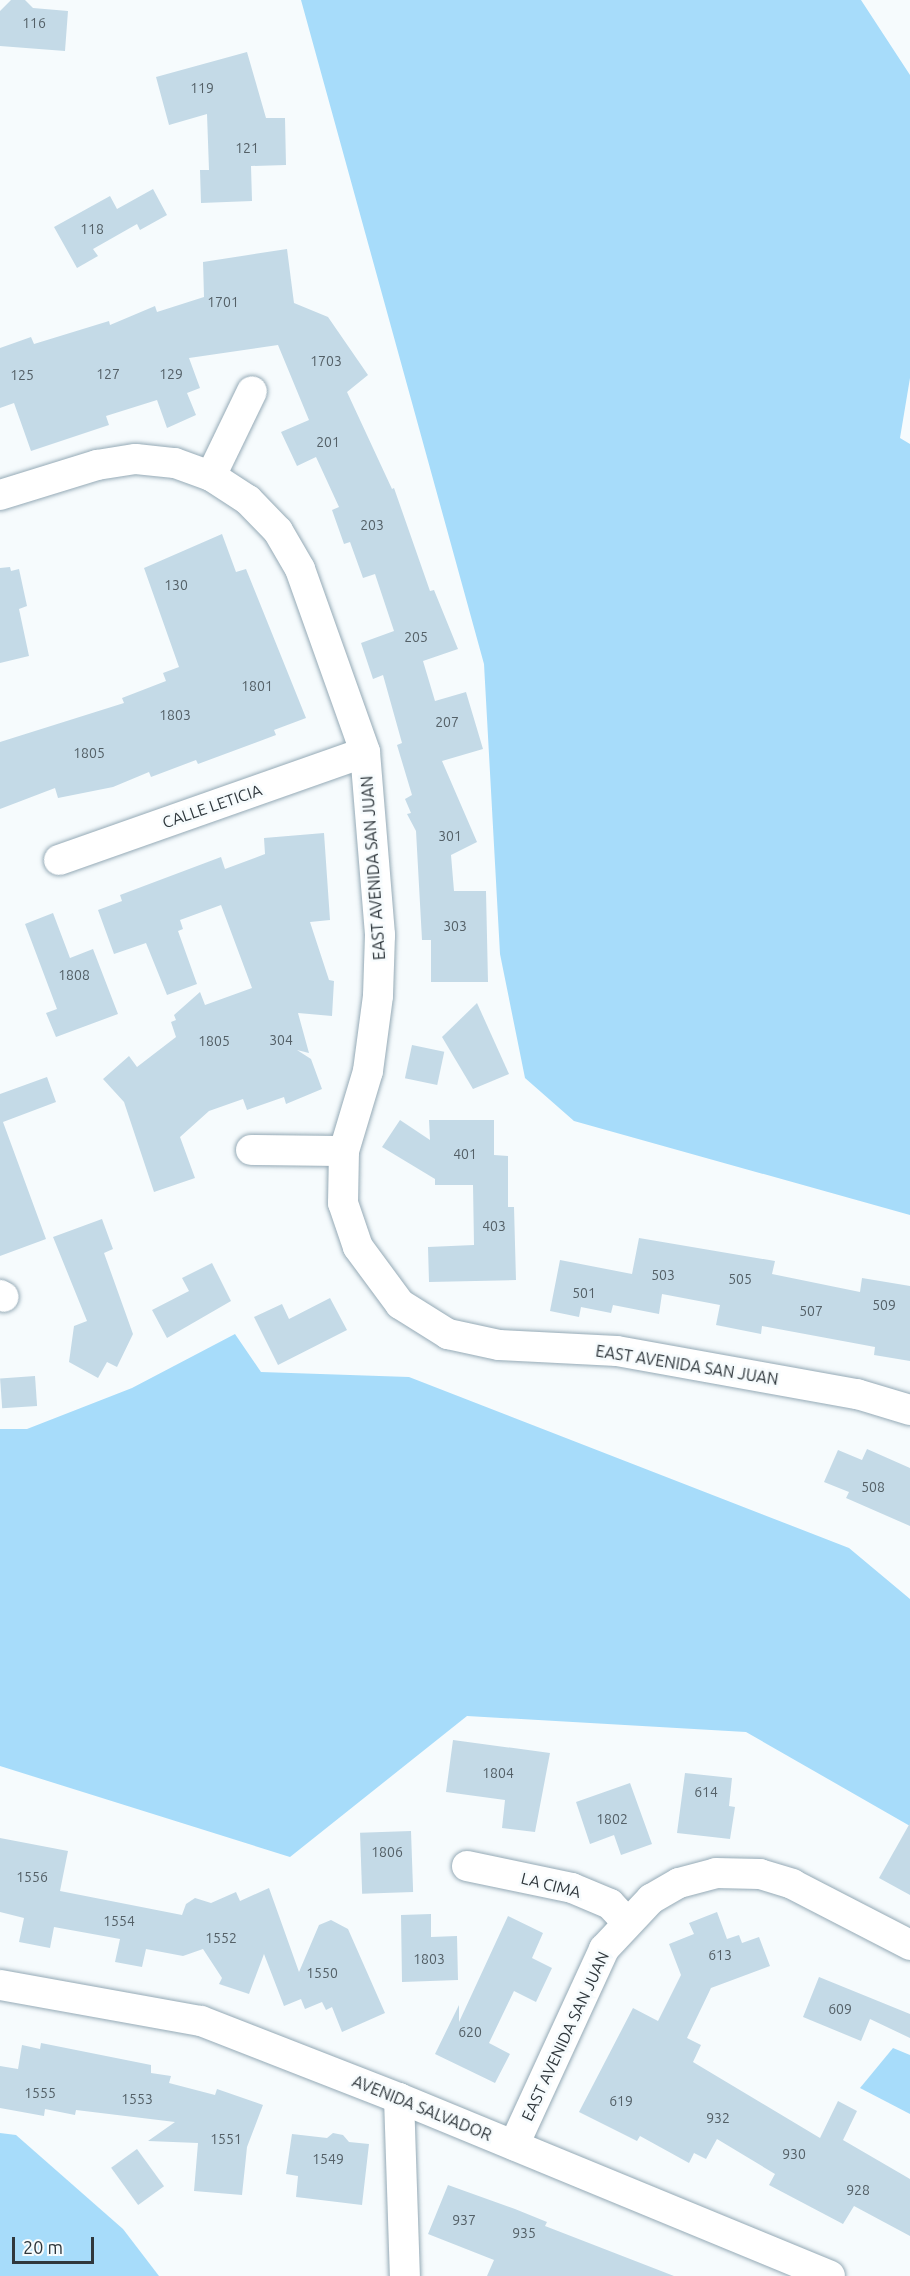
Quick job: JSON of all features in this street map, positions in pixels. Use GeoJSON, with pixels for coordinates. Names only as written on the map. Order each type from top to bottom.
{"type":"FeatureCollection","features":[{"type":"Feature","properties":{"kind":"street"},"geometry":{"type":"LineString","coordinates":[[211,476],[252,391]]}},
{"type":"Feature","properties":{"kind":"street","name":"EAST AVENIDA SAN JUAN"},"geometry":{"type":"LineString","coordinates":[[0,495],[97,465],[136,459],[175,463],[211,476],[248,500],[270,523],[300,569],[365,752],[380,935],[378,996],[368,1071],[344,1151],[343,1203],[358,1247],[400,1304],[448,1334],[499,1346],[617,1351],[857,1394],[910,1410]]}},
{"type":"Feature","properties":{"kind":"street","name":"CALLE LETICIA"},"geometry":{"type":"LineString","coordinates":[[59,860],[365,752]]}},
{"type":"Feature","properties":{"kind":"street"},"geometry":{"type":"LineString","coordinates":[[252,1150],[344,1151]]}},
{"type":"Feature","properties":{"kind":"street","name":"LA CIMA"},"geometry":{"type":"LineString","coordinates":[[467,1866],[572,1887],[610,1904],[627,1922]]}},
{"type":"Feature","properties":{"kind":"street","name":"EAST AVENIDA SAN JUAN"},"geometry":{"type":"LineString","coordinates":[[514,2145],[604,1949],[651,1899],[679,1884],[716,1873],[760,1874],[792,1884],[910,1945]]}},
{"type":"Feature","properties":{"kind":"street","name":"AVENIDA SALVADOR"},"geometry":{"type":"LineString","coordinates":[[0,1985],[201,2021],[399,2098],[830,2276]]}},
{"type":"Feature","properties":{"kind":"street"},"geometry":{"type":"LineString","coordinates":[[399,2098],[405,2276]]}},
{"type":"Feature","properties":{"kind":"shaded area"},"geometry":{"type":"Polygon","coordinates":[[[301,0],[861,0],[910,75],[910,378],[900,438],[910,444],[910,1215],[574,1121],[525,1078],[500,954],[484,664],[301,0]]]}},
{"type":"Feature","properties":{"kind":"shaded area"},"geometry":{"type":"Polygon","coordinates":[[[235,1334],[261,1372],[409,1377],[849,1548],[910,1599],[910,1826],[746,1732],[467,1716],[290,1857],[0,1766],[0,1429],[27,1429],[132,1388],[235,1334]]]}},
{"type":"Feature","properties":{"kind":"shaded area"},"geometry":{"type":"Polygon","coordinates":[[[893,2048],[910,2055],[910,2114],[860,2088],[893,2048]]]}},
{"type":"Feature","properties":{"kind":"shaded area"},"geometry":{"type":"Polygon","coordinates":[[[0,2133],[16,2135],[123,2229],[159,2276],[0,2276],[0,2133]]]}},
{"type":"Feature","properties":{"kind":"building"},"geometry":{"type":"Polygon","coordinates":[[[11,0],[25,0],[33,8],[68,11],[65,51],[0,46],[0,11],[11,0]]]}},
{"type":"Feature","properties":{"kind":"building"},"geometry":{"type":"Polygon","coordinates":[[[247,52],[266,118],[285,118],[286,165],[251,166],[252,201],[201,203],[200,170],[209,170],[207,114],[169,125],[156,77],[247,52]]]}},
{"type":"Feature","properties":{"kind":"building"},"geometry":{"type":"Polygon","coordinates":[[[153,189],[167,215],[140,230],[137,224],[93,249],[98,256],[77,268],[54,227],[110,196],[117,209],[153,189]]]}},
{"type":"Feature","properties":{"kind":"building"},"geometry":{"type":"Polygon","coordinates":[[[287,249],[294,303],[328,317],[368,375],[347,392],[392,489],[394,488],[430,591],[434,590],[458,649],[423,661],[435,701],[466,692],[483,749],[442,761],[477,842],[451,855],[454,891],[486,891],[488,982],[431,982],[431,940],[422,940],[416,831],[407,814],[411,813],[405,799],[412,795],[397,745],[402,743],[383,675],[373,679],[361,643],[394,631],[375,574],[363,578],[350,542],[344,544],[332,510],[339,507],[316,457],[297,466],[281,432],[309,420],[278,345],[189,358],[200,388],[187,393],[196,415],[167,428],[157,400],[106,416],[109,425],[31,451],[14,403],[0,408],[0,348],[31,337],[34,344],[109,321],[110,325],[155,306],[157,312],[204,297],[203,262],[287,249]]]}},
{"type":"Feature","properties":{"kind":"building"},"geometry":{"type":"Polygon","coordinates":[[[222,534],[236,572],[246,569],[306,718],[274,730],[276,735],[198,764],[196,760],[151,777],[149,772],[113,787],[58,798],[55,788],[0,809],[0,742],[124,703],[122,698],[166,681],[163,673],[179,667],[144,568],[222,534]]]}},
{"type":"Feature","properties":{"kind":"building"},"geometry":{"type":"Polygon","coordinates":[[[10,567],[11,571],[19,569],[27,606],[19,609],[29,656],[0,663],[0,568],[10,567]]]}},
{"type":"Feature","properties":{"kind":"building"},"geometry":{"type":"Polygon","coordinates":[[[324,833],[330,920],[310,922],[329,980],[334,981],[332,1016],[298,1013],[309,1053],[297,1050],[311,1059],[322,1089],[286,1104],[284,1097],[247,1110],[243,1099],[209,1111],[180,1137],[195,1178],[154,1192],[124,1102],[103,1079],[129,1056],[137,1067],[176,1037],[171,1022],[176,1020],[174,1015],[200,992],[205,1005],[252,988],[221,905],[180,920],[183,929],[178,931],[197,984],[167,995],[146,943],[114,954],[98,910],[122,901],[120,895],[221,857],[225,869],[265,854],[264,838],[324,833]]]}},
{"type":"Feature","properties":{"kind":"building"},"geometry":{"type":"Polygon","coordinates":[[[53,913],[70,958],[93,949],[118,1014],[56,1037],[46,1013],[57,1009],[25,924],[53,913]]]}},
{"type":"Feature","properties":{"kind":"building"},"geometry":{"type":"Polygon","coordinates":[[[477,1003],[509,1074],[473,1089],[442,1037],[477,1003]]]}},
{"type":"Feature","properties":{"kind":"building"},"geometry":{"type":"Polygon","coordinates":[[[412,1045],[444,1052],[437,1085],[405,1078],[412,1045]]]}},
{"type":"Feature","properties":{"kind":"building"},"geometry":{"type":"Polygon","coordinates":[[[47,1077],[56,1102],[3,1122],[46,1239],[0,1256],[0,1094],[47,1077]]]}},
{"type":"Feature","properties":{"kind":"building"},"geometry":{"type":"Polygon","coordinates":[[[400,1120],[430,1140],[429,1120],[494,1120],[494,1155],[508,1156],[508,1207],[514,1207],[516,1280],[429,1282],[428,1247],[474,1245],[473,1185],[435,1185],[435,1179],[382,1147],[400,1120]]]}},
{"type":"Feature","properties":{"kind":"building"},"geometry":{"type":"Polygon","coordinates":[[[102,1219],[113,1249],[104,1253],[133,1334],[117,1367],[107,1362],[98,1378],[69,1362],[74,1326],[87,1321],[53,1237],[102,1219]]]}},
{"type":"Feature","properties":{"kind":"building"},"geometry":{"type":"Polygon","coordinates":[[[639,1238],[775,1261],[772,1274],[860,1292],[862,1278],[910,1286],[910,1361],[874,1355],[875,1347],[762,1326],[761,1334],[716,1325],[720,1305],[662,1294],[659,1314],[613,1305],[611,1313],[581,1307],[579,1317],[550,1311],[560,1260],[632,1274],[639,1238]]]}},
{"type":"Feature","properties":{"kind":"building"},"geometry":{"type":"Polygon","coordinates":[[[212,1263],[231,1301],[167,1338],[152,1310],[189,1291],[182,1278],[212,1263]]]}},
{"type":"Feature","properties":{"kind":"building"},"geometry":{"type":"Polygon","coordinates":[[[330,1298],[347,1330],[278,1365],[254,1317],[282,1304],[289,1319],[330,1298]]]}},
{"type":"Feature","properties":{"kind":"building"},"geometry":{"type":"Polygon","coordinates":[[[35,1376],[37,1406],[2,1408],[0,1378],[35,1376]]]}},
{"type":"Feature","properties":{"kind":"building"},"geometry":{"type":"Polygon","coordinates":[[[867,1449],[910,1468],[910,1526],[846,1498],[849,1492],[824,1482],[838,1450],[862,1460],[867,1449]]]}},
{"type":"Feature","properties":{"kind":"building"},"geometry":{"type":"Polygon","coordinates":[[[453,1740],[550,1753],[535,1832],[502,1828],[505,1800],[446,1792],[453,1740]]]}},
{"type":"Feature","properties":{"kind":"building"},"geometry":{"type":"Polygon","coordinates":[[[685,1773],[732,1778],[729,1806],[735,1807],[730,1839],[677,1833],[685,1773]]]}},
{"type":"Feature","properties":{"kind":"building"},"geometry":{"type":"Polygon","coordinates":[[[630,1783],[652,1844],[621,1855],[614,1835],[590,1844],[576,1802],[630,1783]]]}},
{"type":"Feature","properties":{"kind":"building"},"geometry":{"type":"Polygon","coordinates":[[[910,1823],[910,1895],[879,1878],[910,1823]]]}},
{"type":"Feature","properties":{"kind":"building"},"geometry":{"type":"Polygon","coordinates":[[[411,1831],[413,1892],[362,1894],[360,1833],[411,1831]]]}},
{"type":"Feature","properties":{"kind":"building"},"geometry":{"type":"Polygon","coordinates":[[[0,1838],[68,1851],[60,1891],[182,1915],[186,1904],[195,1898],[211,1903],[236,1892],[240,1901],[269,1888],[299,1972],[319,1925],[331,1920],[348,1929],[385,2013],[342,2032],[332,2007],[326,2010],[322,2002],[305,2009],[301,1999],[284,2006],[264,1954],[249,1994],[219,1984],[222,1978],[203,1949],[183,1956],[146,1949],[142,1967],[115,1962],[120,1939],[54,1927],[50,1948],[19,1942],[24,1918],[0,1912],[0,1838]]]}},
{"type":"Feature","properties":{"kind":"building"},"geometry":{"type":"Polygon","coordinates":[[[717,1912],[727,1939],[739,1935],[742,1943],[759,1937],[770,1966],[711,1988],[687,2038],[701,2045],[693,2062],[820,2138],[838,2101],[857,2111],[843,2140],[910,2179],[910,2236],[854,2206],[843,2224],[769,2185],[775,2174],[717,2139],[706,2159],[694,2153],[689,2163],[640,2136],[637,2141],[579,2112],[633,2008],[658,2021],[681,1975],[669,1944],[694,1934],[689,1923],[717,1912]]]}},
{"type":"Feature","properties":{"kind":"building"},"geometry":{"type":"Polygon","coordinates":[[[431,1914],[431,1937],[457,1936],[458,1980],[402,1982],[401,1915],[431,1914]]]}},
{"type":"Feature","properties":{"kind":"building"},"geometry":{"type":"Polygon","coordinates":[[[508,1916],[543,1933],[532,1958],[552,1968],[536,2002],[514,1991],[489,2043],[510,2054],[495,2083],[435,2054],[459,2005],[459,2022],[508,1916]]]}},
{"type":"Feature","properties":{"kind":"building"},"geometry":{"type":"Polygon","coordinates":[[[819,1977],[910,2014],[910,2038],[870,2019],[861,2041],[803,2017],[819,1977]]]}},
{"type":"Feature","properties":{"kind":"building"},"geometry":{"type":"Polygon","coordinates":[[[41,2043],[151,2065],[151,2073],[171,2076],[169,2083],[215,2095],[217,2089],[263,2105],[247,2147],[242,2195],[194,2191],[198,2143],[148,2141],[175,2122],[76,2110],[75,2115],[45,2109],[44,2116],[0,2108],[0,2066],[18,2069],[22,2045],[40,2049],[41,2043]]]}},
{"type":"Feature","properties":{"kind":"building"},"geometry":{"type":"Polygon","coordinates":[[[333,2133],[343,2135],[349,2142],[369,2144],[362,2205],[296,2197],[298,2176],[286,2174],[292,2134],[327,2138],[333,2133]]]}},
{"type":"Feature","properties":{"kind":"building"},"geometry":{"type":"Polygon","coordinates":[[[137,2149],[164,2186],[138,2205],[111,2168],[137,2149]]]}},
{"type":"Feature","properties":{"kind":"building"},"geometry":{"type":"Polygon","coordinates":[[[448,2185],[515,2209],[547,2222],[545,2226],[674,2276],[487,2276],[494,2260],[428,2234],[448,2185]]]}}]}
